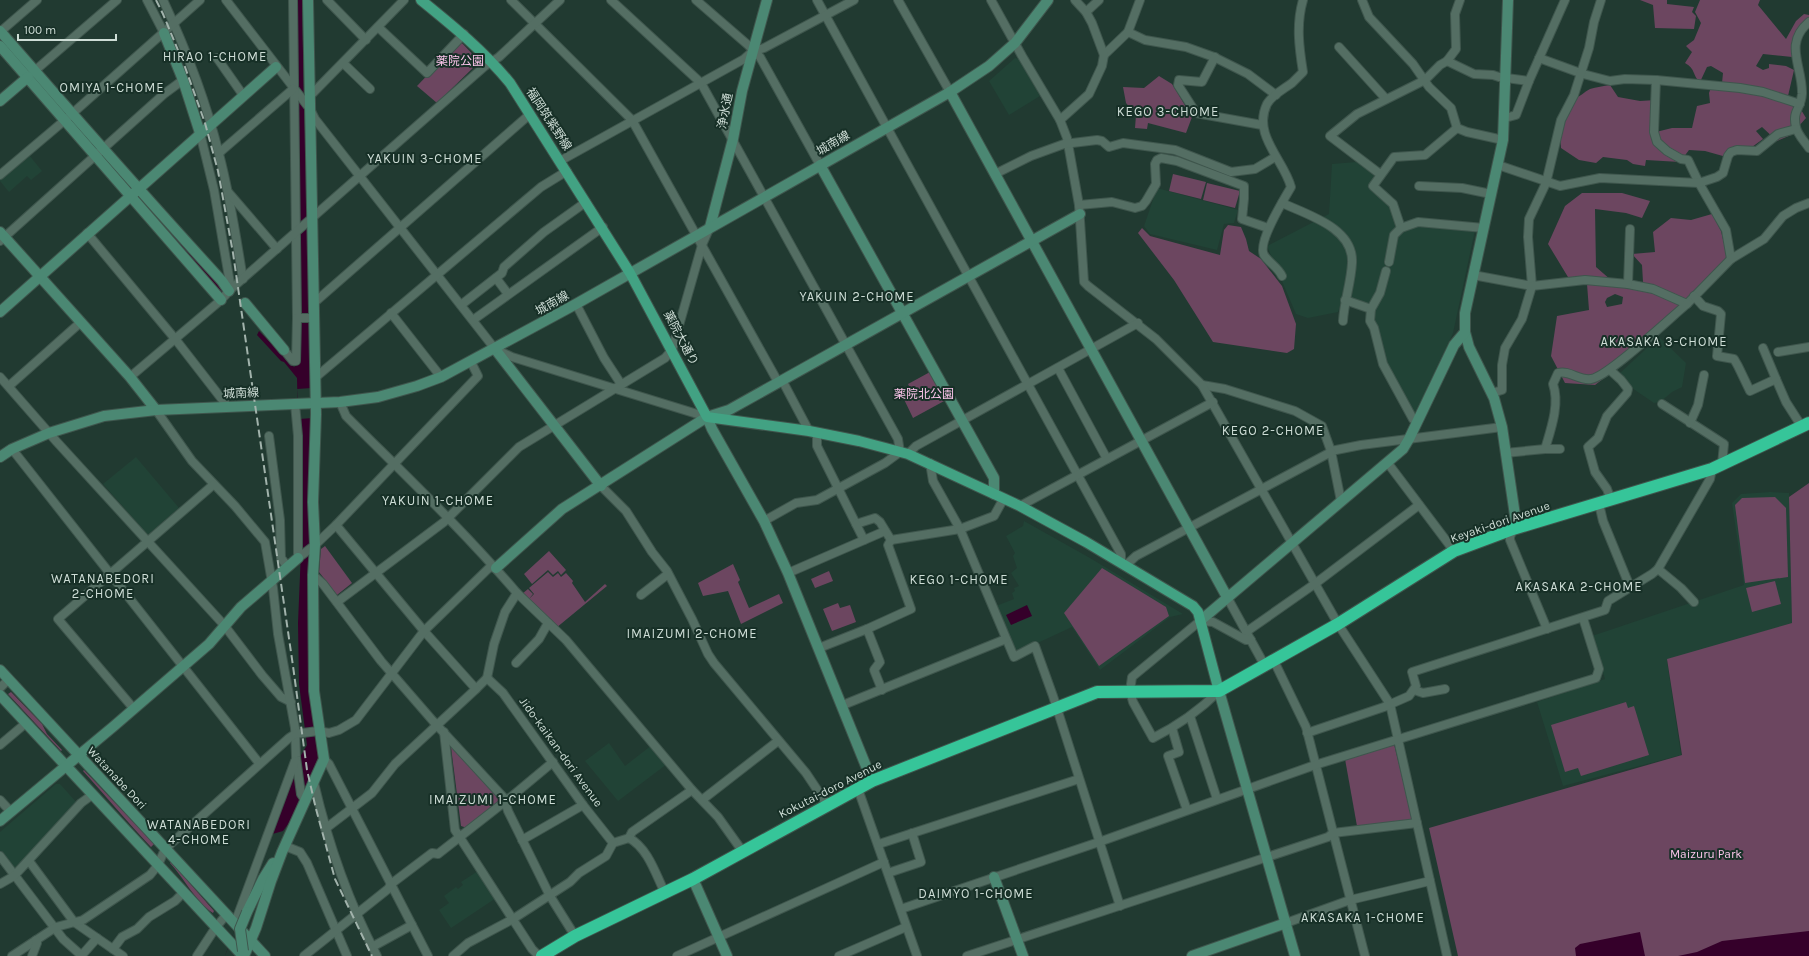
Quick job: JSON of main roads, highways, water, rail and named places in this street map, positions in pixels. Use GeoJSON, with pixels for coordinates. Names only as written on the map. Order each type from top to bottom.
{"type":"FeatureCollection","features":[{"type":"Feature","properties":{"kind":"highway","name":"Keyaki-dori Avenue"},"geometry":{"type":"LineString","coordinates":[[1219,691],[1338,624],[1454,551],[1514,529],[1599,504],[1717,466],[1806,425]]}},
{"type":"Feature","properties":{"kind":"highway","name":"Kokutai-doro Avenue"},"geometry":{"type":"LineString","coordinates":[[540,956],[575,936],[693,879],[872,781],[1056,707],[1097,692],[1219,691]]}},
{"type":"Feature","properties":{"kind":"main road","name":"福岡筑紫野線"},"geometry":{"type":"LineString","coordinates":[[421,0],[464,34],[492,61],[510,83],[529,115],[603,227],[630,273]]}},
{"type":"Feature","properties":{"kind":"main road","name":"薬院大通り"},"geometry":{"type":"LineString","coordinates":[[630,273],[707,417],[813,432],[859,441],[904,453],[1020,506],[1123,564],[1193,606],[1198,612],[1219,691]]}},
{"type":"Feature","properties":{"kind":"railway"},"geometry":{"type":"LineString","coordinates":[[156,0],[185,67],[205,123],[218,171],[233,253],[307,770],[335,879],[372,956]]}},
{"type":"Feature","properties":{"kind":"district","name":"HIRAO 1-CHOME"},"geometry":{"type":"Point","coordinates":[215,56]}},
{"type":"Feature","properties":{"kind":"district","name":"OMIYA 1-CHOME"},"geometry":{"type":"Point","coordinates":[112,87]}},
{"type":"Feature","properties":{"kind":"district","name":"KEGO 3-CHOME"},"geometry":{"type":"Point","coordinates":[1168,111]}},
{"type":"Feature","properties":{"kind":"district","name":"YAKUIN 3-CHOME"},"geometry":{"type":"Point","coordinates":[425,158]}},
{"type":"Feature","properties":{"kind":"district","name":"YAKUIN 2-CHOME"},"geometry":{"type":"Point","coordinates":[857,296]}},
{"type":"Feature","properties":{"kind":"district","name":"AKASAKA 3-CHOME"},"geometry":{"type":"Point","coordinates":[1664,341]}},
{"type":"Feature","properties":{"kind":"district","name":"KEGO 2-CHOME"},"geometry":{"type":"Point","coordinates":[1273,430]}},
{"type":"Feature","properties":{"kind":"district","name":"YAKUIN 1-CHOME"},"geometry":{"type":"Point","coordinates":[438,500]}},
{"type":"Feature","properties":{"kind":"district","name":"KEGO 1-CHOME"},"geometry":{"type":"Point","coordinates":[959,579]}},
{"type":"Feature","properties":{"kind":"district","name":"WATANABEDORI 2-CHOME"},"geometry":{"type":"Point","coordinates":[103,586]}},
{"type":"Feature","properties":{"kind":"district","name":"AKASAKA 2-CHOME"},"geometry":{"type":"Point","coordinates":[1579,586]}},
{"type":"Feature","properties":{"kind":"district","name":"IMAIZUMI 2-CHOME"},"geometry":{"type":"Point","coordinates":[692,633]}},
{"type":"Feature","properties":{"kind":"district","name":"IMAIZUMI 1-CHOME"},"geometry":{"type":"Point","coordinates":[493,799]}},
{"type":"Feature","properties":{"kind":"district","name":"WATANABEDORI 4-CHOME"},"geometry":{"type":"Point","coordinates":[199,832]}},
{"type":"Feature","properties":{"kind":"district","name":"DAIMYO 1-CHOME"},"geometry":{"type":"Point","coordinates":[976,893]}},
{"type":"Feature","properties":{"kind":"district","name":"AKASAKA 1-CHOME"},"geometry":{"type":"Point","coordinates":[1363,917]}},
{"type":"Feature","properties":{"kind":"park label","name":"薬院公園"},"geometry":{"type":"Point","coordinates":[460,61]}},
{"type":"Feature","properties":{"kind":"park label","name":"薬院北公園"},"geometry":{"type":"Point","coordinates":[924,394]}},
{"type":"Feature","properties":{"kind":"park label","name":"Maizuru Park"},"geometry":{"type":"Point","coordinates":[1706,854]}}]}
